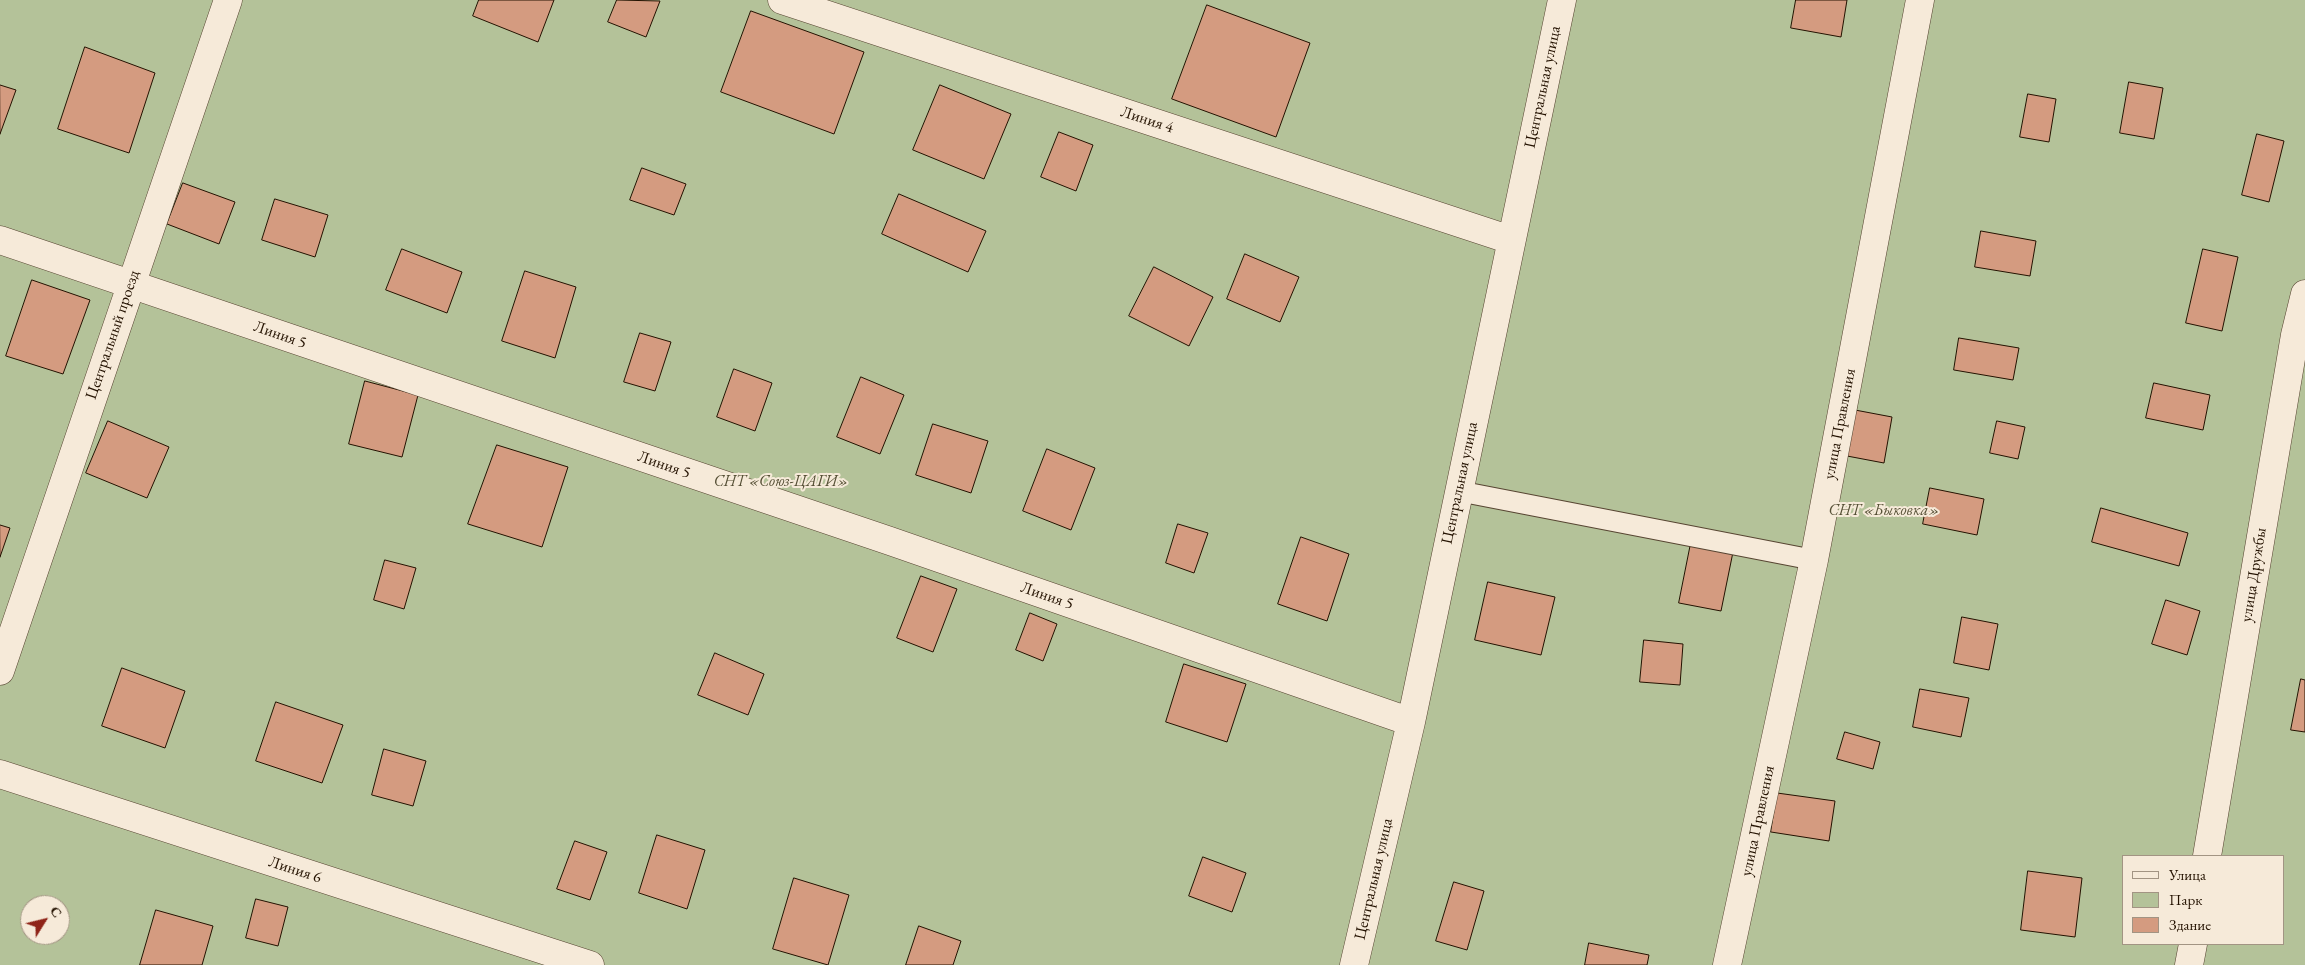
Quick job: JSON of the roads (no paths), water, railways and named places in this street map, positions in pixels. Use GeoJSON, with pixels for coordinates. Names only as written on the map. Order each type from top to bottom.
{"type":"FeatureCollection","features":[{"type":"Feature","properties":{"kind":"street","name":"Центральный проезд"},"geometry":{"type":"LineString","coordinates":[[0,671],[228,0]]}},
{"type":"Feature","properties":{"kind":"street","name":"Линия 4"},"geometry":{"type":"LineString","coordinates":[[782,0],[1511,240]]}},
{"type":"Feature","properties":{"kind":"street","name":"Центральная улица"},"geometry":{"type":"LineString","coordinates":[[1354,965],[1411,722],[1562,0]]}},
{"type":"Feature","properties":{"kind":"street","name":"улица Правления"},"geometry":{"type":"LineString","coordinates":[[1727,965],[1814,560],[1920,0]]}},
{"type":"Feature","properties":{"kind":"street","name":"Линия 5"},"geometry":{"type":"LineString","coordinates":[[0,240],[890,541],[1411,722]]}},
{"type":"Feature","properties":{"kind":"street","name":"улица Дружбы"},"geometry":{"type":"LineString","coordinates":[[2207,855],[2294,335],[2305,294]]}},
{"type":"Feature","properties":{"kind":"street","name":"Линия 6"},"geometry":{"type":"LineString","coordinates":[[0,774],[590,965]]}},
{"type":"Feature","properties":{"kind":"street"},"geometry":{"type":"LineString","coordinates":[[2189,965],[2193,945]]}},
{"type":"Feature","properties":{"kind":"lane"},"geometry":{"type":"LineString","coordinates":[[1458,491],[1814,560]]}},
{"type":"Feature","properties":{"kind":"park label","name":"СНТ «Союз-ЦАГИ»"},"geometry":{"type":"Point","coordinates":[781,482]}},
{"type":"Feature","properties":{"kind":"park label","name":"СНТ «Быковка»"},"geometry":{"type":"Point","coordinates":[1884,511]}}]}
